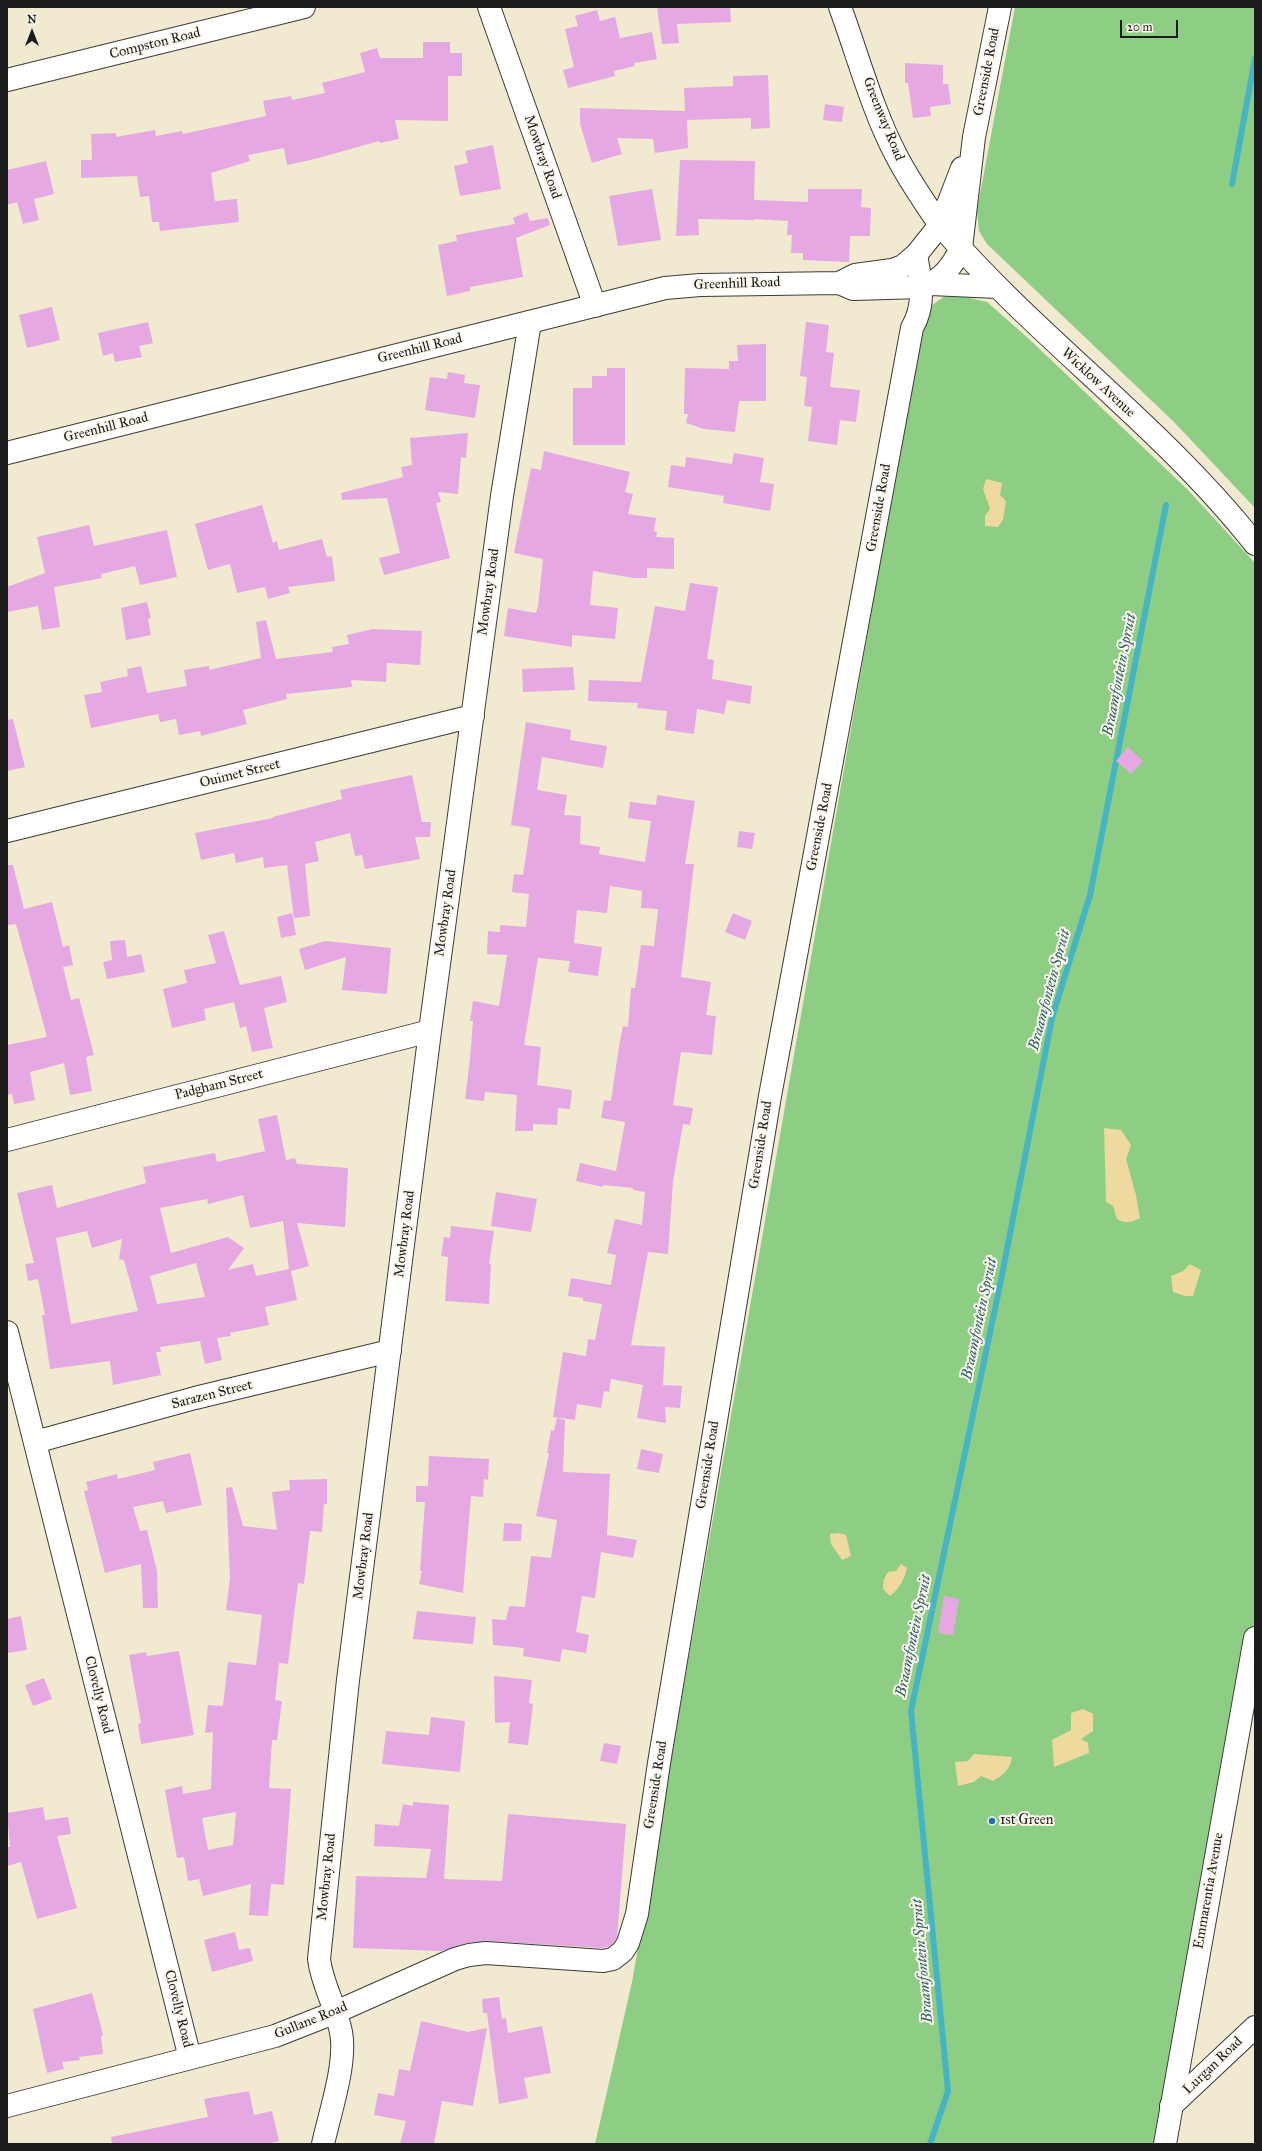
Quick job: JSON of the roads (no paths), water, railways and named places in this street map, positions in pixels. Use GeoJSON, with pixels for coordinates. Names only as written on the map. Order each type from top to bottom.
{"type":"FeatureCollection","features":[{"type":"Feature","properties":{"kind":"street","name":"Compston Road"},"geometry":{"type":"LineString","coordinates":[[7,80],[304,7]]}},
{"type":"Feature","properties":{"kind":"street","name":"Mowbray Road"},"geometry":{"type":"LineString","coordinates":[[489,7],[595,306]]}},
{"type":"Feature","properties":{"kind":"street","name":"Greenway Road"},"geometry":{"type":"LineString","coordinates":[[840,7],[882,123],[896,155],[918,194],[940,224]]}},
{"type":"Feature","properties":{"kind":"street","name":"Greenside Road"},"geometry":{"type":"LineString","coordinates":[[961,248],[974,137],[1000,7]]}},
{"type":"Feature","properties":{"kind":"street","name":"Greenside Road"},"geometry":{"type":"LineString","coordinates":[[940,224],[974,137]]}},
{"type":"Feature","properties":{"kind":"street","name":"Wicklow Avenue"},"geometry":{"type":"LineString","coordinates":[[940,224],[997,287],[1203,483],[1255,544]]}},
{"type":"Feature","properties":{"kind":"street"},"geometry":{"type":"LineString","coordinates":[[913,258],[940,224]]}},
{"type":"Feature","properties":{"kind":"street"},"geometry":{"type":"LineString","coordinates":[[921,286],[951,268],[961,248]]}},
{"type":"Feature","properties":{"kind":"street","name":"Greenhill Road"},"geometry":{"type":"LineString","coordinates":[[839,283],[855,275],[897,268],[913,258]]}},
{"type":"Feature","properties":{"kind":"street","name":"Greenside Road"},"geometry":{"type":"LineString","coordinates":[[613,1958],[619,1955],[628,1943],[637,1914],[659,1763],[770,1096],[912,328],[919,317],[922,303],[921,286],[913,258]]}},
{"type":"Feature","properties":{"kind":"street","name":"Greenhill Road"},"geometry":{"type":"LineString","coordinates":[[7,453],[665,288],[683,286],[839,283],[853,289],[921,286],[997,287]]}},
{"type":"Feature","properties":{"kind":"street","name":"Mowbray Road"},"geometry":{"type":"LineString","coordinates":[[323,2144],[343,2050],[336,2012],[321,1971],[319,1944],[348,1680],[430,1031],[502,496],[530,322]]}},
{"type":"Feature","properties":{"kind":"street","name":"Ouimet Street"},"geometry":{"type":"LineString","coordinates":[[7,831],[473,716]]}},
{"type":"Feature","properties":{"kind":"street","name":"Padgham Street"},"geometry":{"type":"LineString","coordinates":[[7,1140],[430,1031]]}},
{"type":"Feature","properties":{"kind":"street","name":"Clovelly Road"},"geometry":{"type":"LineString","coordinates":[[7,1332],[190,2058]]}},
{"type":"Feature","properties":{"kind":"street","name":"Sarazen Street"},"geometry":{"type":"LineString","coordinates":[[35,1442],[195,1398],[390,1351]]}},
{"type":"Feature","properties":{"kind":"street","name":"Emmarentia Avenue"},"geometry":{"type":"LineString","coordinates":[[1165,2144],[1255,1638]]}},
{"type":"Feature","properties":{"kind":"street","name":"Gullane Road"},"geometry":{"type":"LineString","coordinates":[[7,2106],[274,2036],[336,2012],[449,1961],[469,1955],[486,1953],[592,1961],[613,1958]]}},
{"type":"Feature","properties":{"kind":"street","name":"Lurgan Road"},"geometry":{"type":"LineString","coordinates":[[1171,2106],[1255,2026]]}},
{"type":"Feature","properties":{"kind":"waterway","name":"Braamfontein Spruit"},"geometry":{"type":"LineString","coordinates":[[1232,184],[1255,58]]}},
{"type":"Feature","properties":{"kind":"waterway","name":"Braamfontein Spruit"},"geometry":{"type":"LineString","coordinates":[[930,2144],[948,2091],[911,1711],[1000,1285],[1052,1018],[1090,895],[1166,505]]}},
{"type":"Feature","properties":{"kind":"place","name":"1st Green"},"geometry":{"type":"Point","coordinates":[992,1821]}}]}
